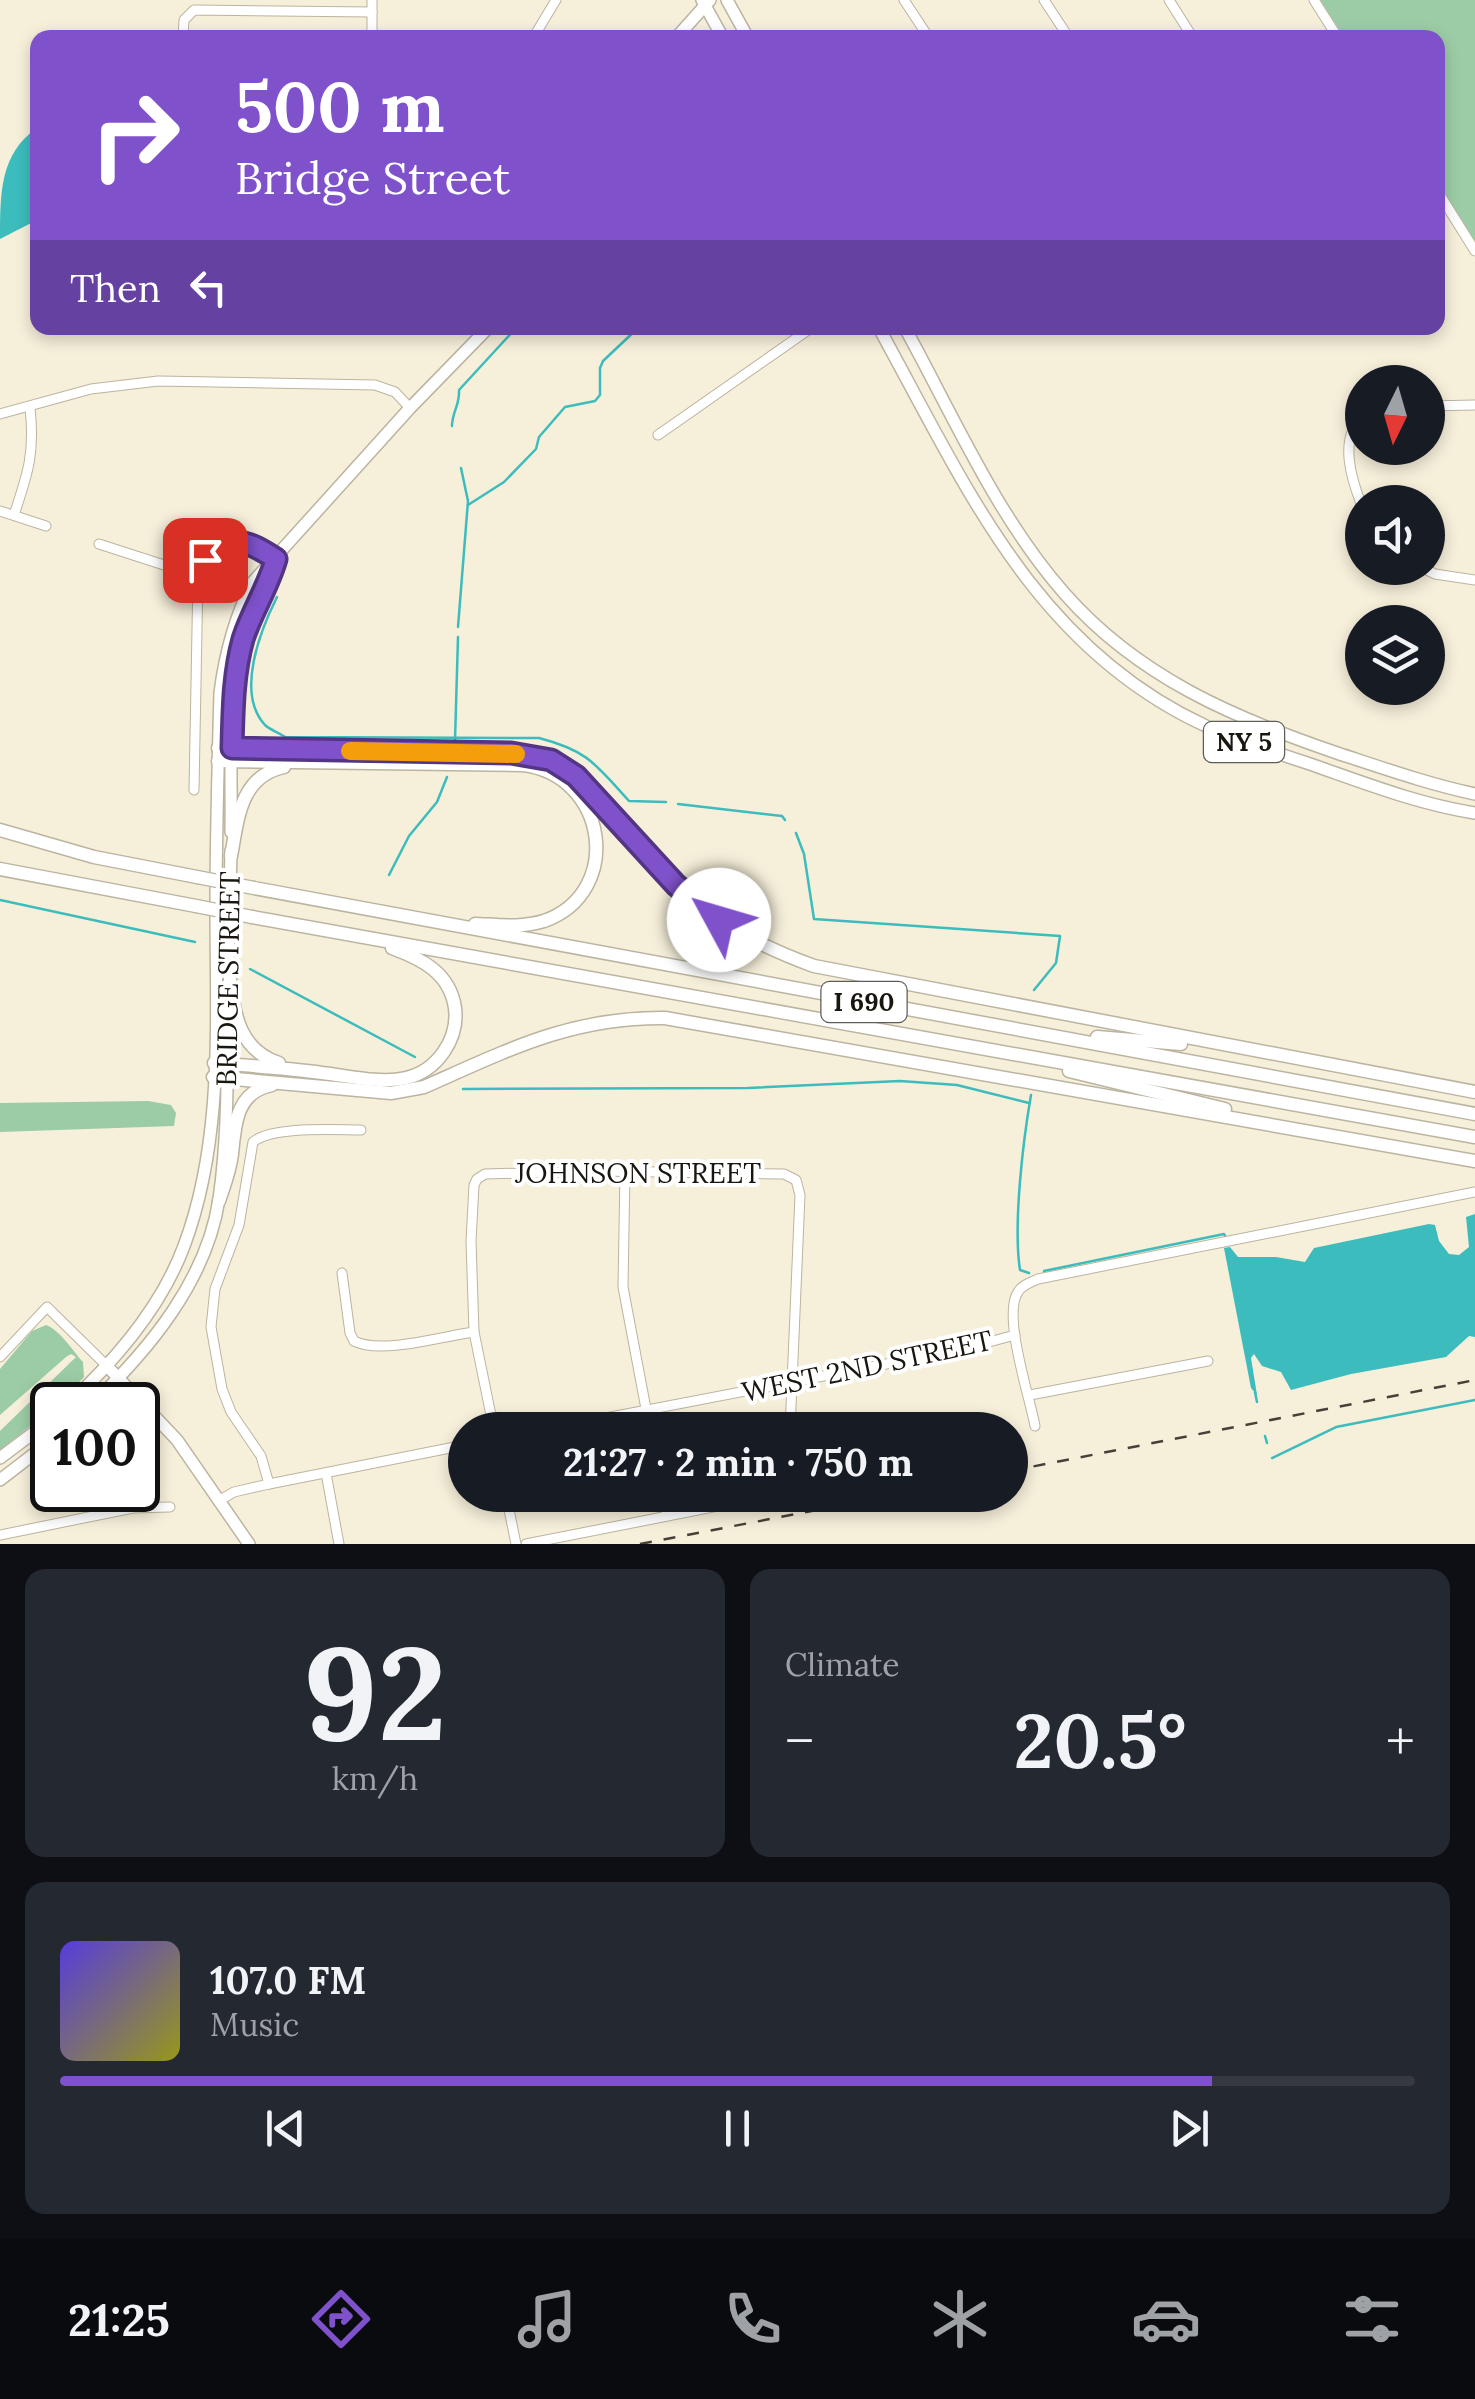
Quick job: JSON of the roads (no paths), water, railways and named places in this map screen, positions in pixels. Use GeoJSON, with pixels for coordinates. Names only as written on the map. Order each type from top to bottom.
{"type":"FeatureCollection","features":[{"type":"Feature","properties":{"kind":"highway"},"geometry":{"type":"LineString","coordinates":[[225,755],[307,762],[523,765],[546,770],[576,792],[594,823],[596,851],[587,884],[572,903],[544,920],[524,926],[438,922]]}},
{"type":"Feature","properties":{"kind":"highway"},"geometry":{"type":"LineString","coordinates":[[225,755],[535,756],[551,760],[576,776],[695,901],[736,931],[776,952],[841,973],[1475,1092]]}},
{"type":"Feature","properties":{"kind":"highway"},"geometry":{"type":"LineString","coordinates":[[230,856],[242,802],[254,782],[272,769],[307,762]]}},
{"type":"Feature","properties":{"kind":"highway","name":"I 690"},"geometry":{"type":"LineString","coordinates":[[0,830],[94,857],[196,877],[1475,1114]]}},
{"type":"Feature","properties":{"kind":"highway","name":"I 690"},"geometry":{"type":"LineString","coordinates":[[0,869],[1475,1136]]}},
{"type":"Feature","properties":{"kind":"highway"},"geometry":{"type":"LineString","coordinates":[[220,1070],[391,1080],[426,1071],[453,1035],[455,1006],[446,983],[420,958],[361,937]]}},
{"type":"Feature","properties":{"kind":"highway"},"geometry":{"type":"LineString","coordinates":[[228,965],[236,1019],[246,1041],[266,1059],[298,1077],[392,1093],[408,1091],[558,1031],[610,1019],[666,1018],[1475,1161]]}},
{"type":"Feature","properties":{"kind":"highway"},"geometry":{"type":"LineString","coordinates":[[1032,1032],[1278,1055]]}},
{"type":"Feature","properties":{"kind":"highway"},"geometry":{"type":"LineString","coordinates":[[916,1037],[1153,1090],[1313,1133]]}},
{"type":"Feature","properties":{"kind":"highway"},"geometry":{"type":"LineString","coordinates":[[218,1201],[228,1176],[234,1124],[241,1104],[266,1086],[298,1077]]}},
{"type":"Feature","properties":{"kind":"main road"},"geometry":{"type":"LineString","coordinates":[[727,0],[744,30]]}},
{"type":"Feature","properties":{"kind":"main road"},"geometry":{"type":"LineString","coordinates":[[683,30],[706,2],[720,30]]}},
{"type":"Feature","properties":{"kind":"main road","name":"BRIDGE STREET"},"geometry":{"type":"LineString","coordinates":[[115,1382],[175,1308],[194,1271],[218,1201],[225,755],[243,641],[276,559],[410,408],[481,335]]}},
{"type":"Feature","properties":{"kind":"main road","name":"NY 5"},"geometry":{"type":"LineString","coordinates":[[884,335],[999,544],[1047,606],[1082,644],[1115,671],[1205,726],[1390,792],[1475,814]]}},
{"type":"Feature","properties":{"kind":"main road","name":"NY 5"},"geometry":{"type":"LineString","coordinates":[[910,335],[1000,500],[1063,592],[1103,633],[1139,662],[1222,710],[1410,778],[1475,794]]}},
{"type":"Feature","properties":{"kind":"main road","name":"BRIDGE STREET"},"geometry":{"type":"LineString","coordinates":[[90,1382],[144,1319],[184,1247],[206,1168],[220,1070],[228,965],[230,856],[225,755]]}},
{"type":"Feature","properties":{"kind":"main road"},"geometry":{"type":"LineString","coordinates":[[106,1365],[123,1382]]}},
{"type":"Feature","properties":{"kind":"main road"},"geometry":{"type":"LineString","coordinates":[[160,1421],[249,1544]]}},
{"type":"Feature","properties":{"kind":"main road"},"geometry":{"type":"LineString","coordinates":[[0,1458],[30,1436]]}},
{"type":"Feature","properties":{"kind":"main road"},"geometry":{"type":"LineString","coordinates":[[1,1480],[30,1457]]}},
{"type":"Feature","properties":{"kind":"street"},"geometry":{"type":"LineString","coordinates":[[538,30],[556,0]]}},
{"type":"Feature","properties":{"kind":"street"},"geometry":{"type":"LineString","coordinates":[[904,0],[924,30]]}},
{"type":"Feature","properties":{"kind":"street"},"geometry":{"type":"LineString","coordinates":[[1044,0],[1065,30]]}},
{"type":"Feature","properties":{"kind":"street"},"geometry":{"type":"LineString","coordinates":[[1169,0],[1188,30]]}},
{"type":"Feature","properties":{"kind":"street"},"geometry":{"type":"LineString","coordinates":[[1314,0],[1333,30]]}},
{"type":"Feature","properties":{"kind":"street"},"geometry":{"type":"LineString","coordinates":[[185,30],[188,13],[194,10],[372,6]]}},
{"type":"Feature","properties":{"kind":"street"},"geometry":{"type":"LineString","coordinates":[[1445,203],[1475,251]]}},
{"type":"Feature","properties":{"kind":"street"},"geometry":{"type":"LineString","coordinates":[[658,435],[800,335]]}},
{"type":"Feature","properties":{"kind":"street"},"geometry":{"type":"LineString","coordinates":[[0,414],[122,384],[206,382],[375,385],[396,392],[410,408]]}},
{"type":"Feature","properties":{"kind":"street"},"geometry":{"type":"LineString","coordinates":[[1445,405],[1475,404]]}},
{"type":"Feature","properties":{"kind":"street"},"geometry":{"type":"LineString","coordinates":[[14,516],[34,443],[30,408]]}},
{"type":"Feature","properties":{"kind":"street"},"geometry":{"type":"LineString","coordinates":[[0,511],[46,526]]}},
{"type":"Feature","properties":{"kind":"street"},"geometry":{"type":"LineString","coordinates":[[194,790],[198,576],[205,560],[234,543],[254,545],[276,559]]}},
{"type":"Feature","properties":{"kind":"street"},"geometry":{"type":"LineString","coordinates":[[99,544],[198,576]]}},
{"type":"Feature","properties":{"kind":"street"},"geometry":{"type":"LineString","coordinates":[[1445,576],[1475,580]]}},
{"type":"Feature","properties":{"kind":"street"},"geometry":{"type":"LineString","coordinates":[[1047,606],[1063,592]]}},
{"type":"Feature","properties":{"kind":"street"},"geometry":{"type":"LineString","coordinates":[[269,1484],[260,1456],[225,1398],[210,1327],[215,1290],[238,1225],[252,1142],[263,1136],[310,1130],[361,1130]]}},
{"type":"Feature","properties":{"kind":"street","name":"JOHNSON STREET"},"geometry":{"type":"LineString","coordinates":[[474,1332],[471,1241],[474,1185],[479,1177],[530,1172],[784,1174],[796,1180],[800,1196],[793,1381]]}},
{"type":"Feature","properties":{"kind":"street"},"geometry":{"type":"LineString","coordinates":[[625,1172],[623,1287],[646,1410]]}},
{"type":"Feature","properties":{"kind":"street"},"geometry":{"type":"LineString","coordinates":[[1035,1426],[1013,1310],[1018,1292],[1038,1279],[1475,1192]]}},
{"type":"Feature","properties":{"kind":"street"},"geometry":{"type":"LineString","coordinates":[[342,1273],[350,1333],[361,1345],[379,1347],[474,1332],[490,1412]]}},
{"type":"Feature","properties":{"kind":"street"},"geometry":{"type":"LineString","coordinates":[[0,1357],[46,1308],[106,1365]]}},
{"type":"Feature","properties":{"kind":"street","name":"WEST 2ND STREET"},"geometry":{"type":"LineString","coordinates":[[636,1412],[1015,1336]]}},
{"type":"Feature","properties":{"kind":"street"},"geometry":{"type":"LineString","coordinates":[[1030,1395],[1208,1360]]}},
{"type":"Feature","properties":{"kind":"street"},"geometry":{"type":"LineString","coordinates":[[791,1412],[793,1381]]}},
{"type":"Feature","properties":{"kind":"street"},"geometry":{"type":"LineString","coordinates":[[220,1500],[234,1492],[269,1484],[448,1449]]}},
{"type":"Feature","properties":{"kind":"street"},"geometry":{"type":"LineString","coordinates":[[326,1473],[339,1544]]}},
{"type":"Feature","properties":{"kind":"street"},"geometry":{"type":"LineString","coordinates":[[0,1535],[133,1508],[170,1507]]}},
{"type":"Feature","properties":{"kind":"street"},"geometry":{"type":"LineString","coordinates":[[509,1512],[516,1544]]}},
{"type":"Feature","properties":{"kind":"street"},"geometry":{"type":"LineString","coordinates":[[665,1512],[666,1516]]}},
{"type":"Feature","properties":{"kind":"street"},"geometry":{"type":"LineString","coordinates":[[526,1544],[687,1512]]}},
{"type":"Feature","properties":{"kind":"water"},"geometry":{"type":"Polygon","coordinates":[[[30,134],[30,224],[0,239],[5,176],[30,134]]]}},
{"type":"Feature","properties":{"kind":"water"},"geometry":{"type":"Polygon","coordinates":[[[1475,1214],[1475,1337],[1469,1336],[1446,1357],[1351,1374],[1291,1390],[1281,1372],[1262,1366],[1254,1354],[1251,1358],[1257,1395],[1251,1388],[1224,1248],[1230,1247],[1238,1257],[1305,1262],[1314,1248],[1429,1224],[1435,1225],[1439,1241],[1449,1254],[1459,1255],[1469,1247],[1466,1217],[1475,1214]]]}},
{"type":"Feature","properties":{"kind":"waterway"},"geometry":{"type":"LineString","coordinates":[[452,426],[459,390],[510,335]]}},
{"type":"Feature","properties":{"kind":"waterway"},"geometry":{"type":"LineString","coordinates":[[468,505],[504,482],[536,449],[539,437],[565,407],[595,401],[600,395],[603,361],[631,335]]}},
{"type":"Feature","properties":{"kind":"waterway"},"geometry":{"type":"LineString","coordinates":[[458,627],[468,501],[461,468]]}},
{"type":"Feature","properties":{"kind":"waterway"},"geometry":{"type":"LineString","coordinates":[[277,597],[258,643],[251,679],[256,712],[265,725],[285,737],[539,738],[581,754],[629,801],[666,802]]}},
{"type":"Feature","properties":{"kind":"waterway"},"geometry":{"type":"LineString","coordinates":[[455,740],[458,637]]}},
{"type":"Feature","properties":{"kind":"waterway"},"geometry":{"type":"LineString","coordinates":[[389,875],[409,836],[437,802],[447,777]]}},
{"type":"Feature","properties":{"kind":"waterway"},"geometry":{"type":"LineString","coordinates":[[678,804],[782,816],[785,820]]}},
{"type":"Feature","properties":{"kind":"waterway"},"geometry":{"type":"LineString","coordinates":[[796,833],[804,854],[814,919],[1060,936],[1056,963],[1034,990]]}},
{"type":"Feature","properties":{"kind":"waterway"},"geometry":{"type":"LineString","coordinates":[[0,900],[195,942]]}},
{"type":"Feature","properties":{"kind":"waterway"},"geometry":{"type":"LineString","coordinates":[[250,969],[415,1057]]}},
{"type":"Feature","properties":{"kind":"waterway"},"geometry":{"type":"LineString","coordinates":[[463,1089],[748,1088],[900,1081],[957,1085],[1029,1103]]}},
{"type":"Feature","properties":{"kind":"waterway"},"geometry":{"type":"LineString","coordinates":[[1029,1273],[1020,1270],[1018,1207],[1031,1095]]}},
{"type":"Feature","properties":{"kind":"waterway"},"geometry":{"type":"LineString","coordinates":[[1044,1271],[1224,1234],[1226,1238]]}},
{"type":"Feature","properties":{"kind":"waterway"},"geometry":{"type":"LineString","coordinates":[[1255,1392],[1257,1402]]}},
{"type":"Feature","properties":{"kind":"waterway"},"geometry":{"type":"LineString","coordinates":[[1272,1458],[1336,1427],[1475,1400]]}},
{"type":"Feature","properties":{"kind":"waterway"},"geometry":{"type":"LineString","coordinates":[[1265,1436],[1267,1443]]}},
{"type":"Feature","properties":{"kind":"railway"},"geometry":{"type":"LineString","coordinates":[[1028,1467],[1475,1380]]}},
{"type":"Feature","properties":{"kind":"railway"},"geometry":{"type":"LineString","coordinates":[[640,1544],[807,1512]]}}]}
